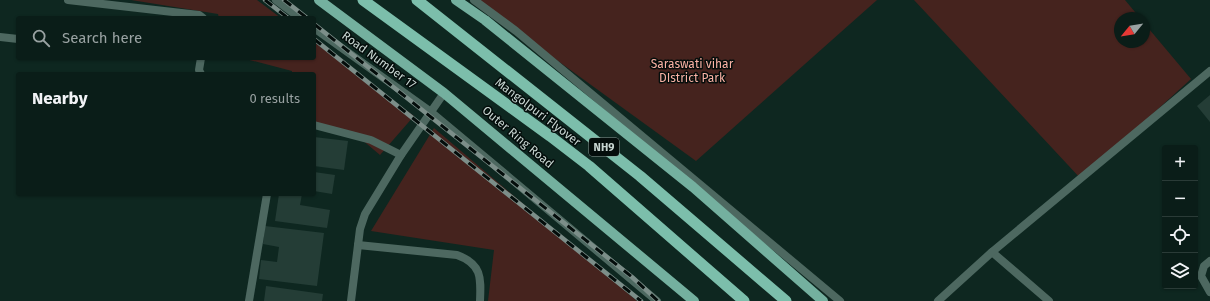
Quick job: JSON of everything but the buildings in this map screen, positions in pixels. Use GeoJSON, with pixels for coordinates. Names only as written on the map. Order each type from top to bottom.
{"type":"FeatureCollection","features":[{"type":"Feature","properties":{"kind":"highway","name":"Mangolpuri Flyover"},"geometry":{"type":"LineString","coordinates":[[363,0],[556,140],[589,166],[744,301]]}},
{"type":"Feature","properties":{"kind":"highway","name":"Mangolpuri Flyover"},"geometry":{"type":"LineString","coordinates":[[417,0],[640,176],[786,301]]}},
{"type":"Feature","properties":{"kind":"main road","name":"Outer Ring Road"},"geometry":{"type":"LineString","coordinates":[[319,0],[444,93],[694,301]]}},
{"type":"Feature","properties":{"kind":"main road"},"geometry":{"type":"LineString","coordinates":[[456,0],[485,20],[693,187],[823,301]]}},
{"type":"Feature","properties":{"kind":"street"},"geometry":{"type":"LineString","coordinates":[[68,0],[200,16]]}},
{"type":"Feature","properties":{"kind":"street"},"geometry":{"type":"LineString","coordinates":[[276,0],[297,16]]}},
{"type":"Feature","properties":{"kind":"street"},"geometry":{"type":"LineString","coordinates":[[474,0],[516,31],[840,301]]}},
{"type":"Feature","properties":{"kind":"street","name":"Road Number 17"},"geometry":{"type":"LineString","coordinates":[[316,29],[430,112],[657,301]]}},
{"type":"Feature","properties":{"kind":"street"},"geometry":{"type":"LineString","coordinates":[[0,37],[16,40]]}},
{"type":"Feature","properties":{"kind":"street"},"geometry":{"type":"LineString","coordinates":[[200,72],[201,60]]}},
{"type":"Feature","properties":{"kind":"street"},"geometry":{"type":"LineString","coordinates":[[938,301],[992,252],[1210,71]]}},
{"type":"Feature","properties":{"kind":"street"},"geometry":{"type":"LineString","coordinates":[[351,301],[360,230],[365,214],[401,155],[444,93]]}},
{"type":"Feature","properties":{"kind":"street"},"geometry":{"type":"LineString","coordinates":[[316,126],[371,140],[401,155]]}},
{"type":"Feature","properties":{"kind":"street"},"geometry":{"type":"LineString","coordinates":[[249,301],[267,196]]}},
{"type":"Feature","properties":{"kind":"street"},"geometry":{"type":"LineString","coordinates":[[358,246],[457,255],[470,260],[477,269],[481,282],[480,301]]}},
{"type":"Feature","properties":{"kind":"street"},"geometry":{"type":"LineString","coordinates":[[992,252],[1049,301]]}},
{"type":"Feature","properties":{"kind":"street"},"geometry":{"type":"LineString","coordinates":[[1210,262],[1204,266],[1201,276],[1210,292]]}},
{"type":"Feature","properties":{"kind":"street"},"geometry":{"type":"LineString","coordinates":[[945,295],[952,301]]}},
{"type":"Feature","properties":{"kind":"green space"},"geometry":{"type":"Polygon","coordinates":[[[131,0],[257,0],[278,16],[218,16],[218,14],[131,0]]]}},
{"type":"Feature","properties":{"kind":"green space","name":"Saraswati vihar DIstrict Park"},"geometry":{"type":"Polygon","coordinates":[[[481,0],[877,0],[696,161],[478,3],[481,0]]]}},
{"type":"Feature","properties":{"kind":"green space"},"geometry":{"type":"Polygon","coordinates":[[[914,0],[1125,0],[1135,12],[1114,12],[1114,48],[1150,48],[1150,30],[1191,79],[1081,179],[914,0]]]}},
{"type":"Feature","properties":{"kind":"green space"},"geometry":{"type":"Polygon","coordinates":[[[316,43],[414,116],[380,155],[354,133],[316,125],[316,72],[292,71],[250,60],[316,60],[316,43]]]}},
{"type":"Feature","properties":{"kind":"green space"},"geometry":{"type":"Polygon","coordinates":[[[434,128],[637,301],[488,301],[494,250],[371,231],[434,128]]]}},
{"type":"Feature","properties":{"kind":"railway"},"geometry":{"type":"LineString","coordinates":[[265,0],[285,16]]}},
{"type":"Feature","properties":{"kind":"railway"},"geometry":{"type":"LineString","coordinates":[[284,0],[304,16]]}},
{"type":"Feature","properties":{"kind":"railway"},"geometry":{"type":"LineString","coordinates":[[316,26],[632,277],[658,301]]}},
{"type":"Feature","properties":{"kind":"railway"},"geometry":{"type":"LineString","coordinates":[[316,41],[641,301]]}}]}
